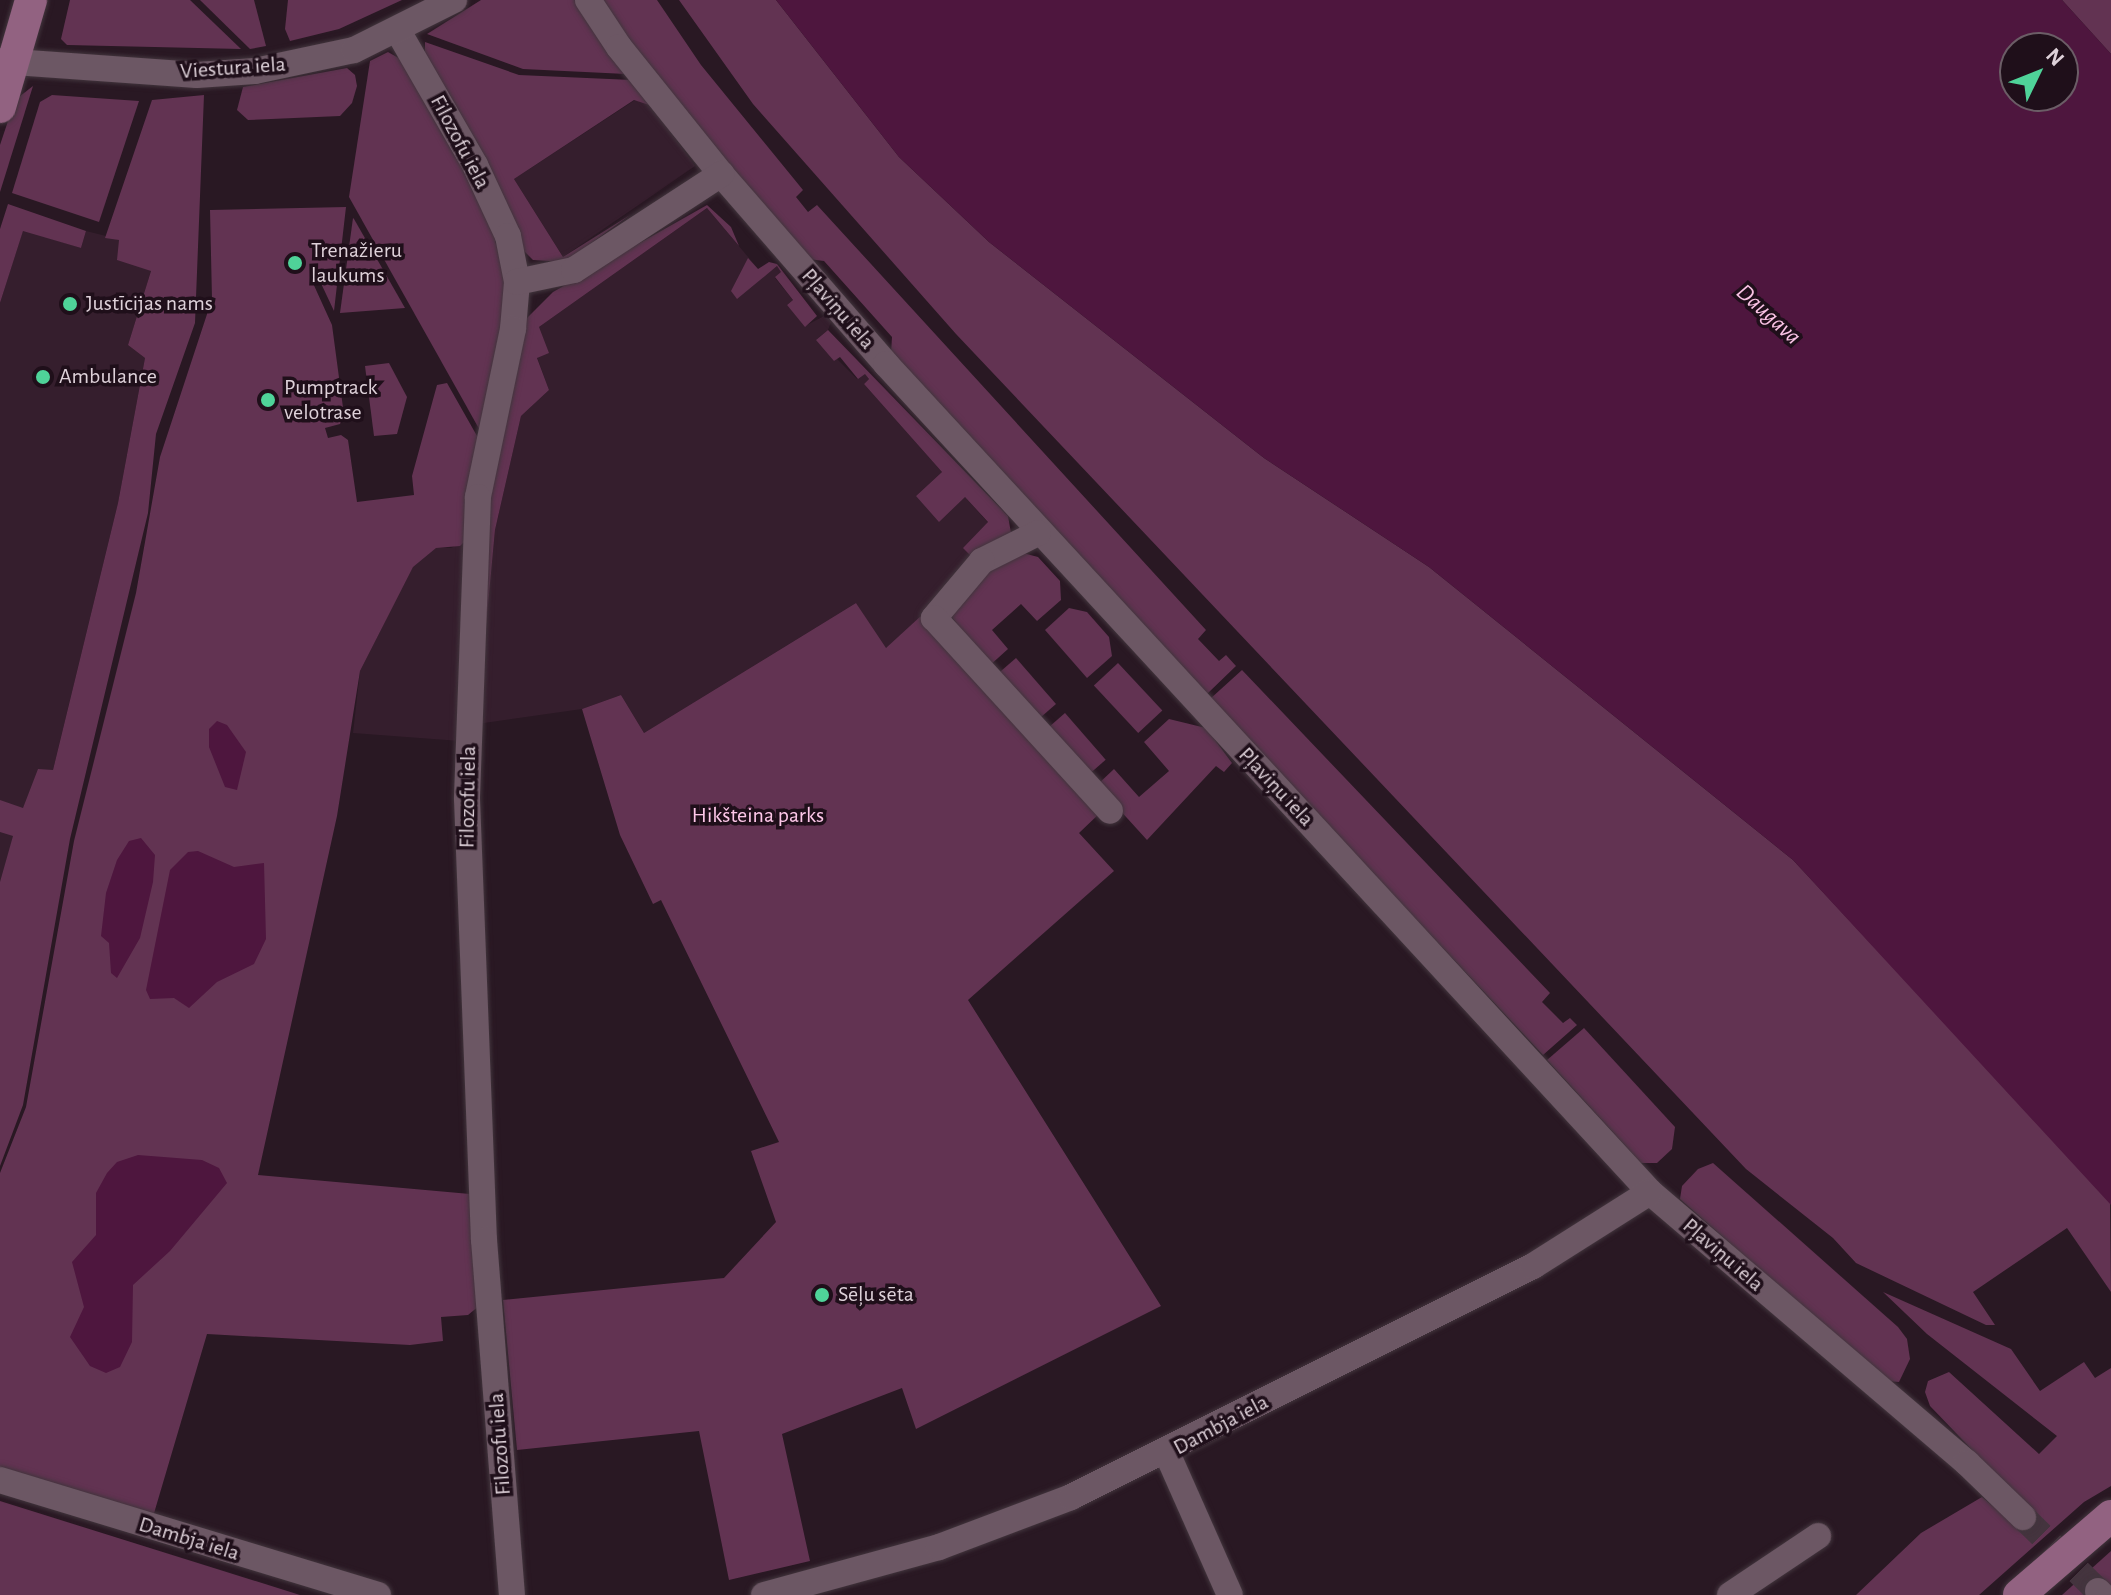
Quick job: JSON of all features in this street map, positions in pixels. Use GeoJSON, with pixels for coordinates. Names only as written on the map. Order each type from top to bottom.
{"type":"FeatureCollection","features":[{"type":"Feature","properties":{"kind":"main road"},"geometry":{"type":"LineString","coordinates":[[0,107],[7,62],[31,0]]}},
{"type":"Feature","properties":{"kind":"main road"},"geometry":{"type":"LineString","coordinates":[[2019,1595],[2111,1516]]}},
{"type":"Feature","properties":{"kind":"street","name":"Viestura iela"},"geometry":{"type":"LineString","coordinates":[[7,62],[197,75],[255,71],[354,50],[398,31],[454,0]]}},
{"type":"Feature","properties":{"kind":"street","name":"Pļaviņu iela"},"geometry":{"type":"LineString","coordinates":[[588,0],[619,47],[721,174],[1038,533],[1650,1192],[1967,1463],[2023,1517]]}},
{"type":"Feature","properties":{"kind":"street","name":"Filozofu iela"},"geometry":{"type":"LineString","coordinates":[[398,31],[475,165],[508,236],[517,282],[513,329],[478,497],[473,555],[466,831],[484,1240],[512,1595]]}},
{"type":"Feature","properties":{"kind":"street"},"geometry":{"type":"LineString","coordinates":[[517,282],[574,270],[721,174]]}},
{"type":"Feature","properties":{"kind":"street"},"geometry":{"type":"LineString","coordinates":[[1038,533],[982,561],[934,618],[1110,811]]}},
{"type":"Feature","properties":{"kind":"street","name":"Dambja iela"},"geometry":{"type":"LineString","coordinates":[[764,1595],[939,1547],[1071,1497],[1167,1453],[1533,1266],[1650,1192]]}},
{"type":"Feature","properties":{"kind":"street"},"geometry":{"type":"LineString","coordinates":[[1167,1453],[1230,1595]]}},
{"type":"Feature","properties":{"kind":"street","name":"Dambja iela"},"geometry":{"type":"LineString","coordinates":[[0,1480],[378,1595]]}},
{"type":"Feature","properties":{"kind":"street"},"geometry":{"type":"LineString","coordinates":[[1730,1595],[1818,1536]]}},
{"type":"Feature","properties":{"kind":"shaded area"},"geometry":{"type":"Polygon","coordinates":[[[635,100],[652,106],[695,166],[563,257],[514,179],[635,100]]]}},
{"type":"Feature","properties":{"kind":"shaded area"},"geometry":{"type":"Polygon","coordinates":[[[707,208],[764,276],[777,266],[782,272],[775,278],[793,300],[787,305],[805,326],[826,315],[831,322],[828,330],[817,339],[857,379],[865,373],[869,379],[864,384],[942,472],[916,496],[965,497],[1016,554],[885,649],[856,603],[644,733],[621,695],[582,709],[477,724],[495,530],[521,416],[549,390],[537,357],[539,327],[707,208]]]}},
{"type":"Feature","properties":{"kind":"shaded area"},"geometry":{"type":"Polygon","coordinates":[[[23,230],[81,248],[86,231],[119,240],[151,271],[128,345],[145,358],[118,503],[52,774],[0,929],[0,303],[23,230]]]}},
{"type":"Feature","properties":{"kind":"shaded area"},"geometry":{"type":"Polygon","coordinates":[[[466,540],[460,741],[353,733],[360,671],[412,567],[436,547],[451,548],[466,540]]]}},
{"type":"Feature","properties":{"kind":"green space"},"geometry":{"type":"Polygon","coordinates":[[[70,0],[190,0],[241,49],[67,45],[61,39],[70,0]]]}},
{"type":"Feature","properties":{"kind":"green space"},"geometry":{"type":"Polygon","coordinates":[[[200,0],[254,0],[266,46],[250,49],[200,0]]]}},
{"type":"Feature","properties":{"kind":"green space"},"geometry":{"type":"Polygon","coordinates":[[[288,0],[402,0],[339,29],[290,41],[285,29],[288,0]]]}},
{"type":"Feature","properties":{"kind":"green space"},"geometry":{"type":"Polygon","coordinates":[[[481,0],[576,0],[626,74],[523,69],[427,34],[481,0]]]}},
{"type":"Feature","properties":{"kind":"green space"},"geometry":{"type":"Polygon","coordinates":[[[597,0],[657,0],[701,65],[803,190],[796,197],[808,212],[817,205],[1206,630],[1198,639],[1219,661],[1226,655],[1236,666],[1207,694],[891,353],[892,337],[824,261],[808,259],[631,49],[597,0]]]}},
{"type":"Feature","properties":{"kind":"green space"},"geometry":{"type":"Polygon","coordinates":[[[679,0],[776,0],[899,157],[989,242],[1264,458],[1429,567],[1793,860],[2110,1200],[2111,1292],[2067,1228],[1973,1292],[1995,1325],[1986,1325],[1856,1263],[1833,1238],[1746,1169],[956,334],[753,104],[679,0]]]}},
{"type":"Feature","properties":{"kind":"green space"},"geometry":{"type":"Polygon","coordinates":[[[2062,0],[2111,0],[2111,54],[2062,0]]]}},
{"type":"Feature","properties":{"kind":"green space"},"geometry":{"type":"Polygon","coordinates":[[[425,42],[519,75],[632,80],[652,106],[634,100],[514,179],[563,257],[630,215],[565,262],[533,260],[522,249],[425,58],[425,42]]]}},
{"type":"Feature","properties":{"kind":"green space"},"geometry":{"type":"Polygon","coordinates":[[[388,52],[402,60],[440,121],[494,236],[508,291],[482,434],[349,197],[370,61],[388,52]]]}},
{"type":"Feature","properties":{"kind":"green space"},"geometry":{"type":"Polygon","coordinates":[[[347,68],[355,75],[357,86],[352,103],[340,116],[248,120],[237,110],[243,87],[347,68]]]}},
{"type":"Feature","properties":{"kind":"green space"},"geometry":{"type":"Polygon","coordinates":[[[33,86],[0,192],[0,145],[15,100],[33,86]]]}},
{"type":"Feature","properties":{"kind":"green space"},"geometry":{"type":"Polygon","coordinates":[[[52,95],[139,101],[99,222],[12,193],[40,102],[52,95]]]}},
{"type":"Feature","properties":{"kind":"green space"},"geometry":{"type":"Polygon","coordinates":[[[204,95],[195,323],[156,434],[148,513],[70,839],[23,1105],[0,1166],[0,882],[13,836],[0,832],[0,800],[23,808],[38,769],[53,770],[118,503],[145,358],[128,345],[151,271],[117,260],[119,240],[105,238],[152,100],[204,95]]]}},
{"type":"Feature","properties":{"kind":"green space"},"geometry":{"type":"Polygon","coordinates":[[[8,204],[86,231],[81,248],[23,231],[0,303],[0,229],[8,204]]]}},
{"type":"Feature","properties":{"kind":"green space"},"geometry":{"type":"Polygon","coordinates":[[[707,205],[731,227],[739,246],[707,208],[539,327],[549,353],[537,358],[549,390],[521,416],[495,530],[477,724],[482,541],[526,319],[553,292],[707,205]]]}},
{"type":"Feature","properties":{"kind":"green space"},"geometry":{"type":"Polygon","coordinates":[[[346,207],[334,311],[318,277],[312,281],[332,325],[344,415],[340,424],[325,428],[328,438],[341,435],[348,440],[357,502],[414,495],[412,476],[437,385],[447,383],[481,443],[466,540],[460,546],[436,548],[413,567],[360,671],[337,816],[258,1175],[470,1194],[479,1306],[468,1315],[441,1317],[443,1341],[410,1345],[207,1334],[152,1520],[0,1469],[0,1173],[26,1107],[74,841],[136,593],[160,457],[212,299],[210,210],[346,207]]]}},
{"type":"Feature","properties":{"kind":"green space"},"geometry":{"type":"Polygon","coordinates":[[[354,219],[405,308],[340,313],[354,219]]]}},
{"type":"Feature","properties":{"kind":"green space"},"geometry":{"type":"Polygon","coordinates":[[[748,258],[758,269],[769,262],[777,264],[817,316],[805,327],[787,305],[793,300],[775,277],[781,272],[777,266],[737,299],[731,291],[748,258]]]}},
{"type":"Feature","properties":{"kind":"green space"},"geometry":{"type":"Polygon","coordinates":[[[828,330],[1008,516],[1011,533],[970,555],[963,548],[988,522],[965,497],[939,522],[916,496],[942,472],[864,384],[869,379],[865,374],[858,379],[840,357],[834,361],[816,340],[828,330]]]}},
{"type":"Feature","properties":{"kind":"green space"},"geometry":{"type":"Polygon","coordinates":[[[389,363],[407,397],[397,434],[374,436],[365,366],[389,363]]]}},
{"type":"Feature","properties":{"kind":"green space"},"geometry":{"type":"Polygon","coordinates":[[[1023,553],[1038,557],[1060,581],[1061,600],[1037,621],[1021,604],[992,630],[1008,649],[988,667],[952,617],[994,561],[1023,553]]]}},
{"type":"Feature","properties":{"kind":"green space","name":"Hikšteina parks"},"geometry":{"type":"Polygon","coordinates":[[[856,603],[886,648],[922,615],[1101,812],[1079,833],[1114,871],[968,1000],[1161,1306],[916,1429],[902,1388],[782,1434],[810,1561],[729,1580],[699,1431],[517,1450],[503,1300],[724,1278],[776,1222],[751,1151],[779,1142],[661,900],[653,904],[620,835],[582,709],[621,695],[644,733],[856,603]]]}},
{"type":"Feature","properties":{"kind":"green space"},"geometry":{"type":"Polygon","coordinates":[[[1069,608],[1087,612],[1109,637],[1112,656],[1087,678],[1045,630],[1069,608]]]}},
{"type":"Feature","properties":{"kind":"green space"},"geometry":{"type":"Polygon","coordinates":[[[1016,658],[1056,704],[1036,721],[996,675],[1016,658]]]}},
{"type":"Feature","properties":{"kind":"green space"},"geometry":{"type":"Polygon","coordinates":[[[1118,663],[1162,711],[1138,733],[1094,686],[1118,663]]]}},
{"type":"Feature","properties":{"kind":"green space"},"geometry":{"type":"Polygon","coordinates":[[[1242,670],[1550,993],[1542,1002],[1563,1023],[1570,1018],[1577,1025],[1543,1055],[1210,699],[1242,670]]]}},
{"type":"Feature","properties":{"kind":"green space"},"geometry":{"type":"Polygon","coordinates":[[[1065,713],[1106,760],[1087,776],[1046,729],[1065,713]]]}},
{"type":"Feature","properties":{"kind":"green space"},"geometry":{"type":"Polygon","coordinates":[[[1169,719],[1206,728],[1232,763],[1224,772],[1216,766],[1147,840],[1097,785],[1114,769],[1139,797],[1169,771],[1144,742],[1169,719]]]}},
{"type":"Feature","properties":{"kind":"green space"},"geometry":{"type":"Polygon","coordinates":[[[1584,1028],[1675,1127],[1672,1149],[1657,1163],[1641,1163],[1547,1060],[1584,1028]]]}},
{"type":"Feature","properties":{"kind":"green space"},"geometry":{"type":"Polygon","coordinates":[[[1713,1163],[1898,1327],[1907,1339],[1910,1359],[1899,1382],[1886,1381],[1680,1199],[1682,1186],[1698,1169],[1713,1163]]]}},
{"type":"Feature","properties":{"kind":"green space"},"geometry":{"type":"Polygon","coordinates":[[[1883,1292],[2011,1349],[2040,1391],[2084,1362],[2095,1378],[2111,1368],[2111,1486],[2084,1502],[1979,1595],[1856,1595],[1921,1533],[1982,1497],[2013,1523],[2027,1507],[1930,1406],[1925,1392],[1928,1381],[1949,1372],[2039,1454],[2057,1436],[1927,1334],[1883,1292]]]}},
{"type":"Feature","properties":{"kind":"green space"},"geometry":{"type":"Polygon","coordinates":[[[0,1501],[300,1595],[0,1595],[0,1501]]]}},
{"type":"Feature","properties":{"kind":"green space"},"geometry":{"type":"Polygon","coordinates":[[[2111,1551],[2111,1588],[2097,1595],[2062,1595],[2111,1551]]]}},
{"type":"Feature","properties":{"kind":"water","name":"Daugava"},"geometry":{"type":"Polygon","coordinates":[[[776,0],[2062,0],[2111,54],[2111,1205],[1793,860],[1429,567],[1264,458],[989,242],[899,157],[776,0]]]}},
{"type":"Feature","properties":{"kind":"water"},"geometry":{"type":"Polygon","coordinates":[[[217,721],[227,725],[246,752],[237,790],[225,787],[209,747],[209,729],[217,721]]]}},
{"type":"Feature","properties":{"kind":"water"},"geometry":{"type":"Polygon","coordinates":[[[141,838],[155,855],[153,882],[140,938],[117,978],[111,973],[109,943],[101,936],[106,893],[117,860],[129,841],[141,838]]]}},
{"type":"Feature","properties":{"kind":"water"},"geometry":{"type":"Polygon","coordinates":[[[198,851],[234,867],[264,863],[266,939],[254,964],[217,982],[189,1008],[174,998],[150,999],[146,990],[170,870],[188,852],[198,851]]]}},
{"type":"Feature","properties":{"kind":"water"},"geometry":{"type":"Polygon","coordinates":[[[138,1155],[202,1160],[219,1168],[227,1183],[170,1251],[133,1285],[132,1342],[120,1367],[106,1373],[90,1366],[70,1337],[84,1307],[72,1262],[96,1235],[96,1193],[107,1173],[117,1162],[138,1155]]]}},
{"type":"Feature","properties":{"kind":"tunnel"},"geometry":{"type":"LineString","coordinates":[[2023,1517],[2098,1591]]}},
{"type":"Feature","properties":{"kind":"place","name":"Trenažieru laukums"},"geometry":{"type":"Point","coordinates":[295,263]}},
{"type":"Feature","properties":{"kind":"place","name":"Justīcijas nams"},"geometry":{"type":"Point","coordinates":[70,304]}},
{"type":"Feature","properties":{"kind":"place","name":"Ambulance"},"geometry":{"type":"Point","coordinates":[43,377]}},
{"type":"Feature","properties":{"kind":"place","name":"Pumptrack velotrase"},"geometry":{"type":"Point","coordinates":[268,400]}},
{"type":"Feature","properties":{"kind":"place","name":"Sēļu sēta"},"geometry":{"type":"Point","coordinates":[822,1295]}}]}
